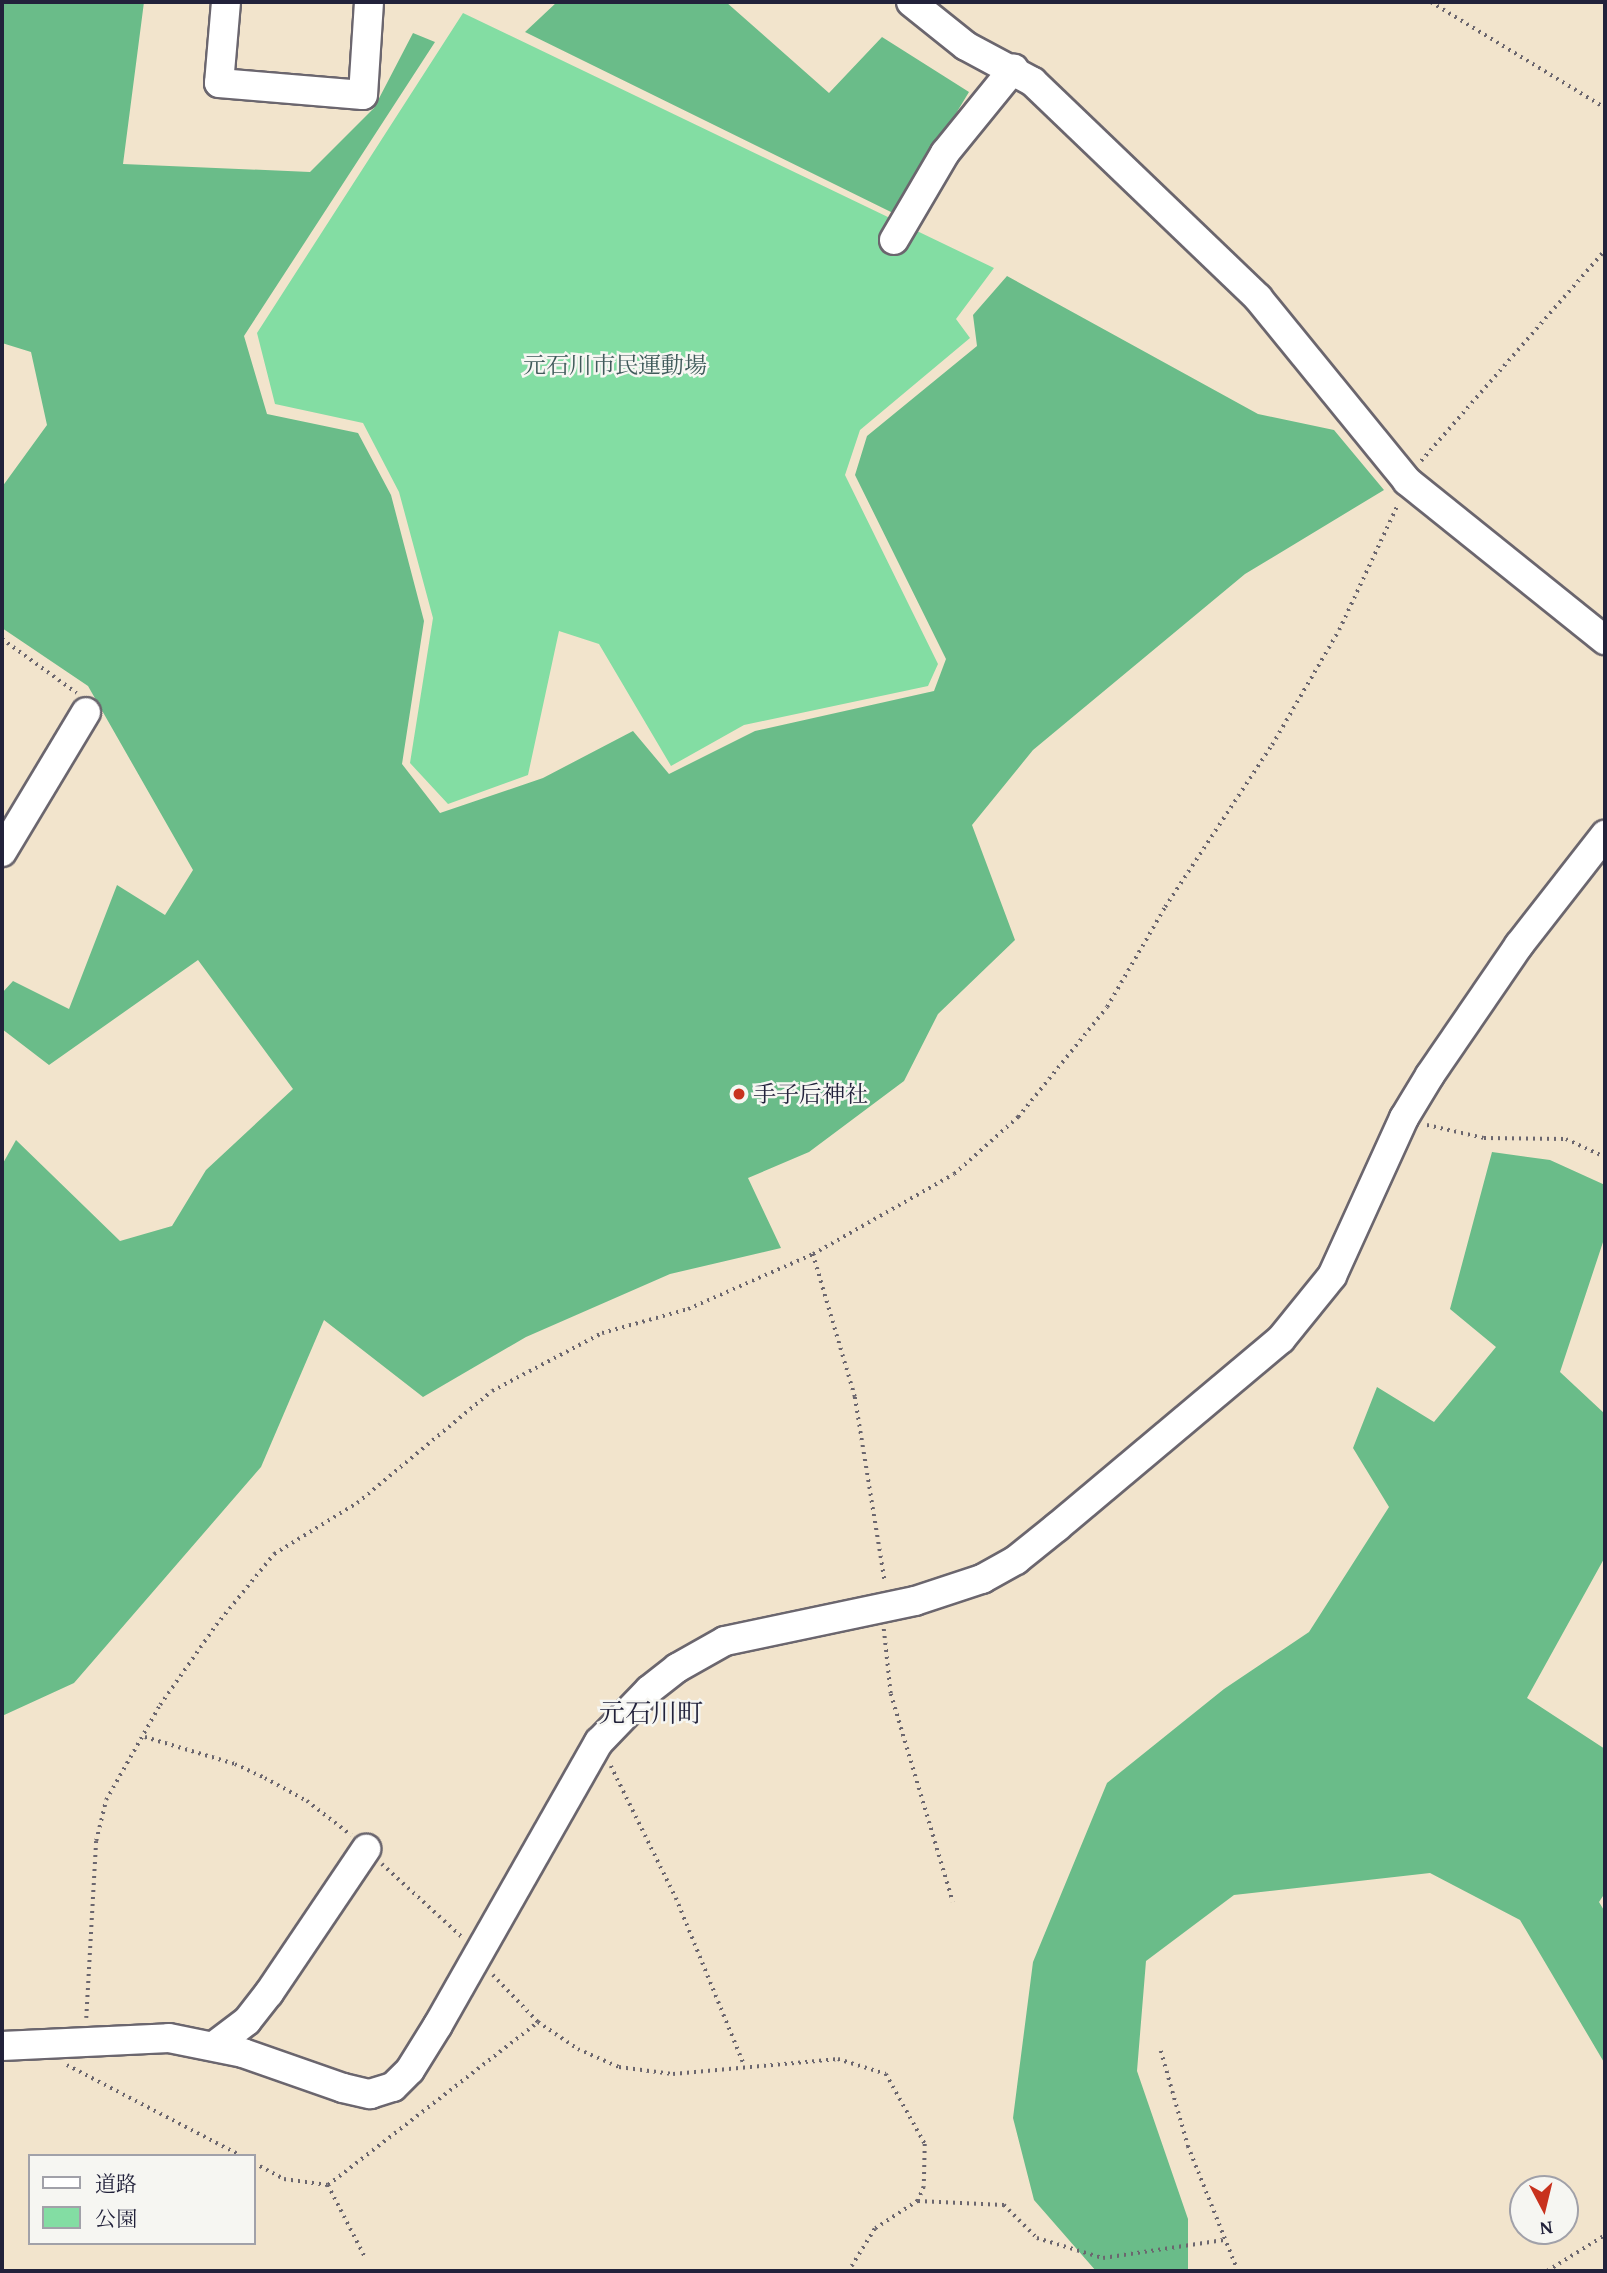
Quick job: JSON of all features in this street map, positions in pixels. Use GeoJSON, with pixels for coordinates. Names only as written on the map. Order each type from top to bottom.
{"type":"FeatureCollection","features":[{"type":"Feature","properties":{"kind":"street"},"geometry":{"type":"LineString","coordinates":[[226,2],[219,83],[363,95],[369,2]]}},
{"type":"Feature","properties":{"kind":"street"},"geometry":{"type":"LineString","coordinates":[[911,2],[966,46],[1014,68],[1258,298],[1407,481],[1605,640]]}},
{"type":"Feature","properties":{"kind":"street"},"geometry":{"type":"LineString","coordinates":[[894,240],[945,153],[1014,68]]}},
{"type":"Feature","properties":{"kind":"street"},"geometry":{"type":"LineString","coordinates":[[2,852],[86,712]]}},
{"type":"Feature","properties":{"kind":"street"},"geometry":{"type":"LineString","coordinates":[[2,2046],[169,2038],[214,2046],[343,2088],[370,2094],[393,2087],[410,2070],[476,1951],[599,1742],[658,1683],[726,1641],[946,1592],[1016,1560],[1281,1339],[1332,1276],[1404,1118],[1512,955],[1605,835]]}},
{"type":"Feature","properties":{"kind":"street"},"geometry":{"type":"LineString","coordinates":[[214,2046],[247,2021],[269,1993],[366,1849]]}},
{"type":"Feature","properties":{"kind":"path"},"geometry":{"type":"LineString","coordinates":[[1431,2],[1605,108]]}},
{"type":"Feature","properties":{"kind":"path"},"geometry":{"type":"LineString","coordinates":[[238,2154],[69,2068],[96,1840],[106,1800],[160,1705],[216,1625],[274,1554],[357,1503],[492,1391],[602,1333],[688,1309],[813,1254],[954,1174],[1018,1117],[1099,1017],[1339,630],[1407,481],[1605,250]]}},
{"type":"Feature","properties":{"kind":"path"},"geometry":{"type":"LineString","coordinates":[[2,639],[82,697],[86,712]]}},
{"type":"Feature","properties":{"kind":"path"},"geometry":{"type":"LineString","coordinates":[[1404,1118],[1484,1138],[1566,1139],[1605,1157]]}},
{"type":"Feature","properties":{"kind":"path"},"geometry":{"type":"LineString","coordinates":[[813,1254],[855,1397],[885,1577],[884,1607],[891,1694],[953,1902]]}},
{"type":"Feature","properties":{"kind":"path"},"geometry":{"type":"LineString","coordinates":[[144,1737],[234,1764],[307,1801],[366,1849],[476,1951],[538,2022],[578,2049],[619,2067],[673,2074],[744,2065],[838,2059],[886,2074],[925,2144],[928,2166],[918,2201]]}},
{"type":"Feature","properties":{"kind":"path"},"geometry":{"type":"LineString","coordinates":[[599,1742],[676,1898],[744,2065]]}},
{"type":"Feature","properties":{"kind":"path"},"geometry":{"type":"LineString","coordinates":[[256,2164],[284,2179],[328,2185],[538,2022]]}},
{"type":"Feature","properties":{"kind":"path"},"geometry":{"type":"LineString","coordinates":[[1161,2051],[1188,2146],[1238,2271]]}},
{"type":"Feature","properties":{"kind":"path"},"geometry":{"type":"LineString","coordinates":[[328,2185],[365,2257]]}},
{"type":"Feature","properties":{"kind":"path"},"geometry":{"type":"LineString","coordinates":[[849,2271],[875,2229],[918,2201],[1004,2205],[1037,2238],[1103,2258],[1224,2240]]}},
{"type":"Feature","properties":{"kind":"path"},"geometry":{"type":"LineString","coordinates":[[1547,2271],[1605,2235]]}},
{"type":"Feature","properties":{"kind":"green space"},"geometry":{"type":"Polygon","coordinates":[[[2,2],[144,2],[123,164],[310,172],[374,108],[413,33],[435,42],[244,336],[267,414],[358,433],[391,495],[424,621],[402,764],[440,813],[543,778],[633,731],[669,774],[755,731],[934,691],[946,659],[855,475],[867,436],[977,346],[973,315],[1007,276],[1258,414],[1334,430],[1384,490],[1245,574],[1033,750],[972,825],[1015,940],[938,1014],[904,1081],[809,1152],[748,1178],[781,1248],[670,1274],[526,1337],[423,1397],[324,1320],[261,1467],[74,1683],[2,1716],[2,1165],[16,1140],[120,1241],[172,1226],[206,1170],[293,1089],[198,960],[49,1065],[2,1029],[2,993],[13,981],[69,1009],[117,885],[165,915],[193,870],[88,686],[2,628],[2,487],[47,425],[31,352],[2,343],[2,2]]]}},
{"type":"Feature","properties":{"kind":"green space"},"geometry":{"type":"Polygon","coordinates":[[[557,2],[726,2],[829,93],[882,37],[969,92],[895,214],[525,32],[557,2]]]}},
{"type":"Feature","properties":{"kind":"green space","name":"元石川市民運動場"},"geometry":{"type":"Polygon","coordinates":[[[463,13],[994,268],[956,319],[970,338],[860,430],[845,475],[938,664],[928,686],[744,725],[671,766],[599,644],[559,631],[528,775],[448,804],[410,763],[433,618],[399,492],[363,423],[275,404],[257,333],[463,13]]]}},
{"type":"Feature","properties":{"kind":"green space"},"geometry":{"type":"Polygon","coordinates":[[[1492,1152],[1550,1160],[1605,1185],[1605,1236],[1560,1372],[1605,1414],[1605,1557],[1527,1698],[1605,1749],[1605,1893],[1599,1902],[1605,1912],[1605,2064],[1520,1920],[1430,1873],[1234,1895],[1146,1961],[1137,2071],[1188,2219],[1188,2271],[1096,2271],[1034,2200],[1013,2118],[1033,1962],[1107,1783],[1224,1689],[1309,1632],[1389,1507],[1353,1448],[1377,1387],[1434,1422],[1496,1347],[1450,1309],[1492,1152]]]}},
{"type":"Feature","properties":{"kind":"place","name":"手子后神社"},"geometry":{"type":"Point","coordinates":[739,1094]}},
{"type":"Feature","properties":{"kind":"district","name":"元石川町"},"geometry":{"type":"Point","coordinates":[651,1713]}}]}
